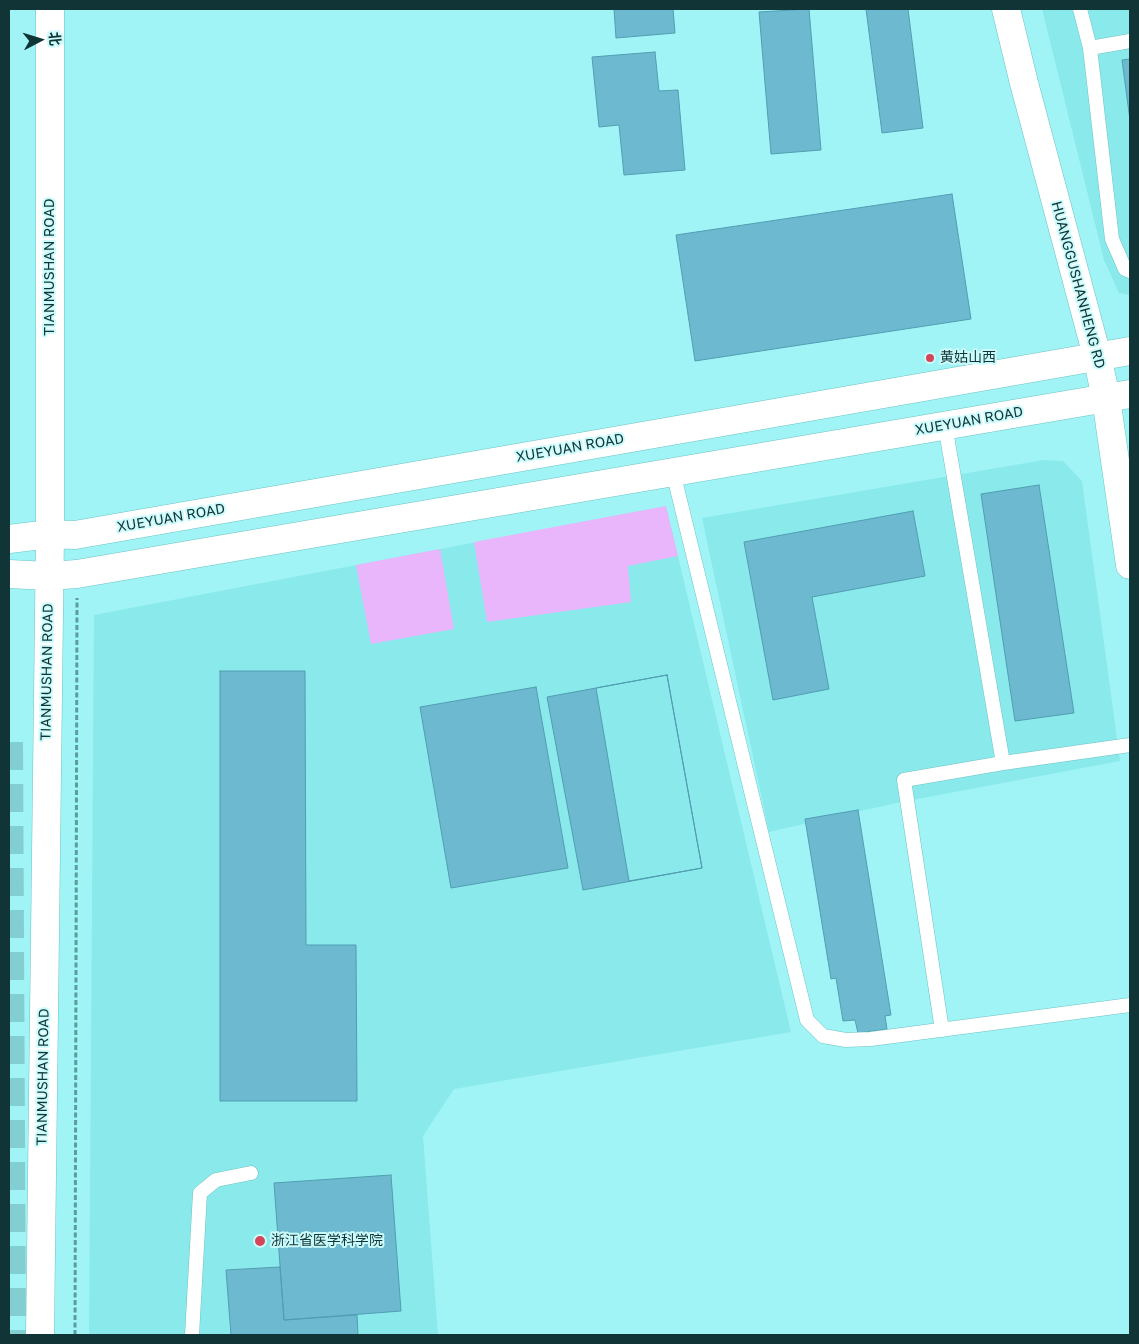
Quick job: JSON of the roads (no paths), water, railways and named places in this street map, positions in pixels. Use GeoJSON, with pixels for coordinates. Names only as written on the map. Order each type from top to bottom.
{"type":"FeatureCollection","features":[{"type":"Feature","properties":{"kind":"main road","name":"TIANMUSHAN ROAD"},"geometry":{"type":"LineString","coordinates":[[40,1335],[50,534],[50,9]]}},
{"type":"Feature","properties":{"kind":"main road","name":"HUANGGUSHANHENG RD"},"geometry":{"type":"LineString","coordinates":[[1006,9],[1097,356],[1118,396],[1130,565]]}},
{"type":"Feature","properties":{"kind":"main road","name":"XUEYUAN ROAD"},"geometry":{"type":"LineString","coordinates":[[9,539],[50,534],[75,535],[1130,351]]}},
{"type":"Feature","properties":{"kind":"main road","name":"XUEYUAN ROAD"},"geometry":{"type":"LineString","coordinates":[[9,574],[48,576],[87,572],[1118,396]]}},
{"type":"Feature","properties":{"kind":"lane"},"geometry":{"type":"LineString","coordinates":[[1080,9],[1090,48],[1112,239],[1125,269],[1130,271]]}},
{"type":"Feature","properties":{"kind":"lane"},"geometry":{"type":"LineString","coordinates":[[1090,48],[1130,42]]}},
{"type":"Feature","properties":{"kind":"lane"},"geometry":{"type":"LineString","coordinates":[[946,425],[1003,763]]}},
{"type":"Feature","properties":{"kind":"lane"},"geometry":{"type":"LineString","coordinates":[[673,472],[807,1020],[823,1036],[846,1040],[871,1039],[1130,1005]]}},
{"type":"Feature","properties":{"kind":"lane"},"geometry":{"type":"LineString","coordinates":[[942,1030],[904,780],[1003,763],[1130,745]]}},
{"type":"Feature","properties":{"kind":"lane"},"geometry":{"type":"LineString","coordinates":[[192,1335],[200,1193],[216,1180],[251,1173]]}},
{"type":"Feature","properties":{"kind":"tunnel"},"geometry":{"type":"LineString","coordinates":[[9,742],[12,1335]]}},
{"type":"Feature","properties":{"kind":"place","name":"黄姑山西"},"geometry":{"type":"Point","coordinates":[930,358]}},
{"type":"Feature","properties":{"kind":"place","name":"浙江省医学科学院"},"geometry":{"type":"Point","coordinates":[260,1241]}}]}
